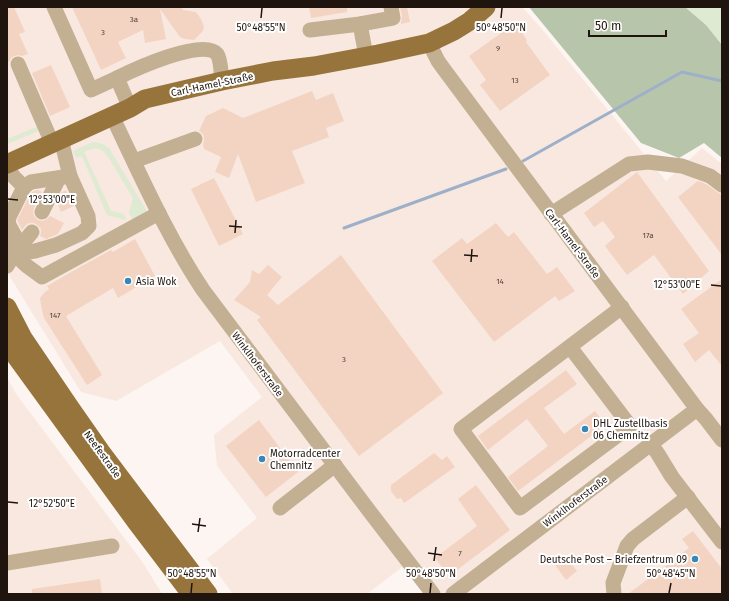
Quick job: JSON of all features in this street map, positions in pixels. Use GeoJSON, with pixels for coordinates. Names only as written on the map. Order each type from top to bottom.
{"type":"FeatureCollection","features":[{"type":"Feature","properties":{"kind":"main road","name":"Carl-Hamel-Straße"},"geometry":{"type":"LineString","coordinates":[[7,165],[130,108],[146,99],[222,81],[273,71],[314,66],[429,43],[470,21],[486,7]]}},
{"type":"Feature","properties":{"kind":"main road","name":"Neefestraße"},"geometry":{"type":"LineString","coordinates":[[7,307],[23,338],[101,452],[208,594]]}},
{"type":"Feature","properties":{"kind":"main road","name":"Neefestraße"},"geometry":{"type":"LineString","coordinates":[[7,339],[17,358],[190,594]]}},
{"type":"Feature","properties":{"kind":"street"},"geometry":{"type":"LineString","coordinates":[[54,7],[91,90],[136,69],[167,57],[205,49],[212,50],[216,53],[222,81]]}},
{"type":"Feature","properties":{"kind":"street"},"geometry":{"type":"LineString","coordinates":[[310,30],[360,24],[393,18],[391,7]]}},
{"type":"Feature","properties":{"kind":"street"},"geometry":{"type":"LineString","coordinates":[[360,24],[366,56]]}},
{"type":"Feature","properties":{"kind":"street","name":"Carl-Hamel-Straße"},"geometry":{"type":"LineString","coordinates":[[429,43],[443,68],[697,409],[722,440]]}},
{"type":"Feature","properties":{"kind":"street"},"geometry":{"type":"LineString","coordinates":[[11,260],[56,245],[82,233],[89,226],[88,216],[65,177],[56,141],[18,64]]}},
{"type":"Feature","properties":{"kind":"street"},"geometry":{"type":"LineString","coordinates":[[117,78],[130,108]]}},
{"type":"Feature","properties":{"kind":"street","name":"Winklhoferstraße"},"geometry":{"type":"LineString","coordinates":[[112,116],[159,213],[190,270],[203,290],[434,594]]}},
{"type":"Feature","properties":{"kind":"street"},"geometry":{"type":"LineString","coordinates":[[134,161],[195,139]]}},
{"type":"Feature","properties":{"kind":"street"},"geometry":{"type":"LineString","coordinates":[[552,214],[629,164],[648,162],[682,166],[710,176],[722,185]]}},
{"type":"Feature","properties":{"kind":"street"},"geometry":{"type":"LineString","coordinates":[[7,165],[13,176],[24,187]]}},
{"type":"Feature","properties":{"kind":"street"},"geometry":{"type":"LineString","coordinates":[[11,260],[16,236],[8,219],[24,187],[31,182],[65,177]]}},
{"type":"Feature","properties":{"kind":"street"},"geometry":{"type":"LineString","coordinates":[[42,212],[65,177]]}},
{"type":"Feature","properties":{"kind":"street"},"geometry":{"type":"LineString","coordinates":[[11,260],[27,266],[42,277],[159,213]]}},
{"type":"Feature","properties":{"kind":"street"},"geometry":{"type":"LineString","coordinates":[[11,260],[32,232]]}},
{"type":"Feature","properties":{"kind":"street"},"geometry":{"type":"LineString","coordinates":[[570,347],[630,426],[520,508],[461,430],[622,307]]}},
{"type":"Feature","properties":{"kind":"street","name":"Winklhoferstraße"},"geometry":{"type":"LineString","coordinates":[[453,594],[697,409]]}},
{"type":"Feature","properties":{"kind":"street"},"geometry":{"type":"LineString","coordinates":[[651,444],[672,476],[722,542]]}},
{"type":"Feature","properties":{"kind":"street"},"geometry":{"type":"LineString","coordinates":[[280,508],[335,465]]}},
{"type":"Feature","properties":{"kind":"street"},"geometry":{"type":"LineString","coordinates":[[614,594],[613,583],[628,546],[633,539],[688,497]]}},
{"type":"Feature","properties":{"kind":"street"},"geometry":{"type":"LineString","coordinates":[[7,563],[112,546]]}},
{"type":"Feature","properties":{"kind":"shaded area"},"geometry":{"type":"Polygon","coordinates":[[[7,7],[522,7],[541,28],[666,181],[702,148],[722,164],[722,594],[442,594],[414,558],[367,594],[233,594],[207,559],[257,518],[217,466],[214,435],[262,397],[220,341],[116,401],[81,392],[7,272],[7,7]]]}},
{"type":"Feature","properties":{"kind":"shaded area"},"geometry":{"type":"Polygon","coordinates":[[[7,377],[16,394],[143,563],[162,594],[7,594],[7,377]]]}},
{"type":"Feature","properties":{"kind":"green space"},"geometry":{"type":"Polygon","coordinates":[[[529,7],[685,7],[706,25],[722,45],[722,158],[704,143],[679,158],[641,143],[529,7]]]}},
{"type":"Feature","properties":{"kind":"green space"},"geometry":{"type":"Polygon","coordinates":[[[685,7],[722,7],[722,45],[706,25],[685,7]]]}},
{"type":"Feature","properties":{"kind":"green space"},"geometry":{"type":"Polygon","coordinates":[[[39,126],[41,130],[7,144],[7,139],[39,126]]]}},
{"type":"Feature","properties":{"kind":"green space"},"geometry":{"type":"Polygon","coordinates":[[[93,142],[102,144],[109,148],[146,210],[146,212],[133,221],[129,212],[133,198],[107,155],[99,149],[90,149],[84,152],[111,211],[124,214],[126,220],[107,215],[82,156],[76,158],[73,151],[93,142]]]}},
{"type":"Feature","properties":{"kind":"building"},"geometry":{"type":"Polygon","coordinates":[[[7,7],[14,7],[25,32],[19,34],[28,54],[14,56],[7,63],[7,7]]]}},
{"type":"Feature","properties":{"kind":"building"},"geometry":{"type":"Polygon","coordinates":[[[72,7],[181,7],[183,10],[196,12],[204,27],[203,31],[194,40],[180,37],[160,9],[166,39],[145,43],[143,30],[118,42],[126,58],[101,70],[72,7]]]}},
{"type":"Feature","properties":{"kind":"building"},"geometry":{"type":"Polygon","coordinates":[[[309,7],[347,7],[347,12],[311,18],[309,7]]]}},
{"type":"Feature","properties":{"kind":"building"},"geometry":{"type":"Polygon","coordinates":[[[400,7],[407,7],[410,22],[401,24],[402,16],[400,7]]]}},
{"type":"Feature","properties":{"kind":"building"},"geometry":{"type":"Polygon","coordinates":[[[515,23],[527,40],[526,42],[550,75],[500,111],[480,85],[486,80],[469,56],[515,23]]]}},
{"type":"Feature","properties":{"kind":"building"},"geometry":{"type":"Polygon","coordinates":[[[51,65],[70,107],[50,116],[32,73],[51,65]]]}},
{"type":"Feature","properties":{"kind":"building"},"geometry":{"type":"Polygon","coordinates":[[[312,91],[316,100],[333,93],[344,121],[326,128],[329,137],[292,151],[305,183],[256,202],[238,154],[229,178],[215,172],[221,157],[204,149],[204,136],[199,131],[206,116],[223,108],[243,118],[312,91]]]}},
{"type":"Feature","properties":{"kind":"building"},"geometry":{"type":"Polygon","coordinates":[[[637,172],[709,271],[683,294],[654,255],[627,275],[605,246],[615,237],[603,221],[594,227],[584,213],[637,172]]]}},
{"type":"Feature","properties":{"kind":"building"},"geometry":{"type":"Polygon","coordinates":[[[214,178],[243,234],[219,246],[191,189],[214,178]]]}},
{"type":"Feature","properties":{"kind":"building"},"geometry":{"type":"Polygon","coordinates":[[[698,181],[706,184],[722,196],[722,255],[678,197],[698,181]]]}},
{"type":"Feature","properties":{"kind":"building"},"geometry":{"type":"Polygon","coordinates":[[[38,190],[42,192],[34,208],[33,213],[35,217],[38,220],[43,221],[50,216],[64,223],[58,234],[46,239],[40,236],[41,229],[34,223],[29,223],[22,230],[17,220],[31,193],[38,190]]]}},
{"type":"Feature","properties":{"kind":"building"},"geometry":{"type":"Polygon","coordinates":[[[66,190],[74,206],[61,212],[57,202],[62,192],[66,190]]]}},
{"type":"Feature","properties":{"kind":"building"},"geometry":{"type":"Polygon","coordinates":[[[496,223],[508,237],[514,232],[547,274],[557,267],[575,291],[559,301],[555,296],[494,342],[432,261],[462,238],[467,244],[496,223]]]}},
{"type":"Feature","properties":{"kind":"building"},"geometry":{"type":"Polygon","coordinates":[[[135,239],[155,276],[118,298],[113,288],[66,316],[102,375],[87,385],[44,318],[40,298],[49,289],[47,286],[111,250],[113,252],[135,239]]]}},
{"type":"Feature","properties":{"kind":"building"},"geometry":{"type":"Polygon","coordinates":[[[341,255],[443,393],[359,456],[257,320],[261,317],[234,300],[250,282],[252,270],[259,274],[268,265],[282,277],[267,295],[278,305],[341,255]]]}},
{"type":"Feature","properties":{"kind":"building"},"geometry":{"type":"Polygon","coordinates":[[[722,279],[722,366],[709,350],[695,362],[683,344],[699,333],[681,309],[722,279]]]}},
{"type":"Feature","properties":{"kind":"building","name":"DHL Zustellbasis 06 Chemnitz"},"geometry":{"type":"Polygon","coordinates":[[[566,370],[577,384],[544,408],[564,434],[595,411],[606,425],[518,491],[508,477],[548,446],[527,419],[488,450],[478,436],[566,370]]]}},
{"type":"Feature","properties":{"kind":"building","name":"Motorradcenter Chemnitz"},"geometry":{"type":"Polygon","coordinates":[[[259,420],[298,472],[266,497],[226,446],[259,420]]]}},
{"type":"Feature","properties":{"kind":"building"},"geometry":{"type":"Polygon","coordinates":[[[434,453],[442,460],[447,456],[455,467],[404,503],[401,498],[397,499],[391,491],[391,485],[434,453]]]}},
{"type":"Feature","properties":{"kind":"building"},"geometry":{"type":"Polygon","coordinates":[[[476,485],[510,530],[449,576],[435,558],[477,526],[458,499],[476,485]]]}},
{"type":"Feature","properties":{"kind":"building","name":"Deutsche Post – Briefzentrum 09"},"geometry":{"type":"Polygon","coordinates":[[[693,531],[722,569],[722,594],[628,594],[689,548],[682,539],[693,531]]]}},
{"type":"Feature","properties":{"kind":"building"},"geometry":{"type":"Polygon","coordinates":[[[566,557],[577,571],[566,580],[555,565],[566,557]]]}},
{"type":"Feature","properties":{"kind":"building"},"geometry":{"type":"Polygon","coordinates":[[[100,579],[102,594],[32,594],[32,589],[100,579]]]}},
{"type":"Feature","properties":{"kind":"waterway"},"geometry":{"type":"LineString","coordinates":[[523,161],[682,72],[722,81]]}},
{"type":"Feature","properties":{"kind":"waterway"},"geometry":{"type":"LineString","coordinates":[[344,228],[506,169]]}},
{"type":"Feature","properties":{"kind":"place","name":"Asia Wok"},"geometry":{"type":"Point","coordinates":[128,281]}},
{"type":"Feature","properties":{"kind":"place","name":"DHL Zustellbasis 06 Chemnitz"},"geometry":{"type":"Point","coordinates":[585,429]}},
{"type":"Feature","properties":{"kind":"place","name":"Motorradcenter Chemnitz"},"geometry":{"type":"Point","coordinates":[262,459]}},
{"type":"Feature","properties":{"kind":"place","name":"Deutsche Post – Briefzentrum 09"},"geometry":{"type":"Point","coordinates":[695,559]}}]}
